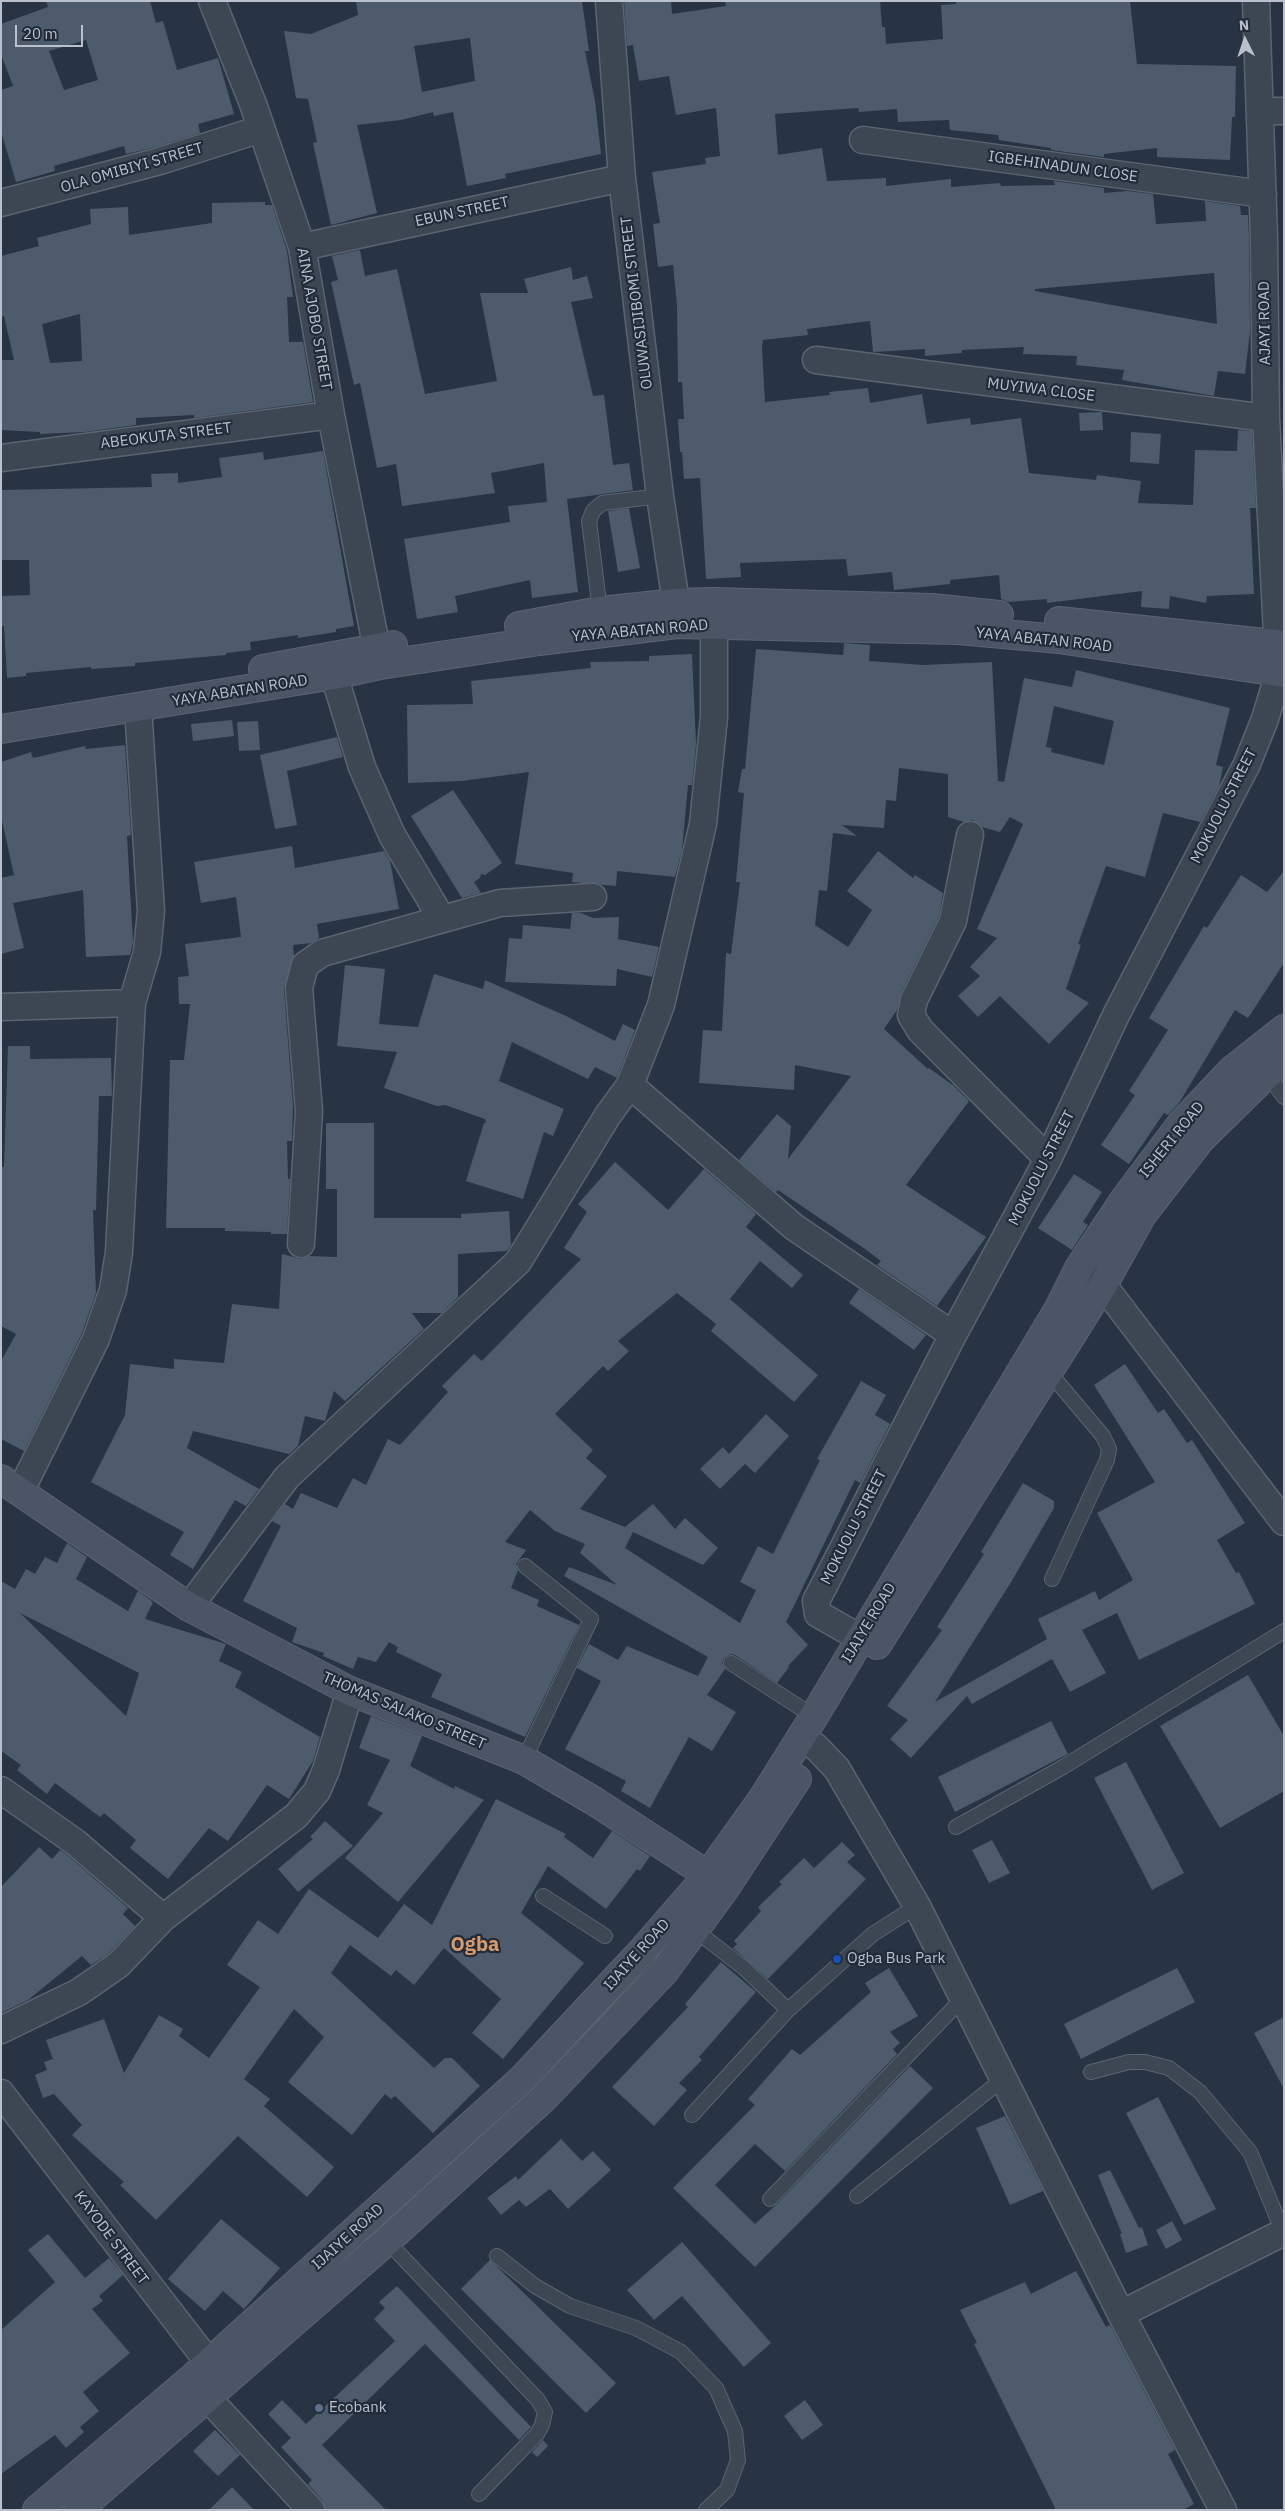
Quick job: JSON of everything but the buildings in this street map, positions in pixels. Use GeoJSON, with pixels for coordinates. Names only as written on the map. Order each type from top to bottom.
{"type":"FeatureCollection","features":[{"type":"Feature","properties":{"kind":"main road","name":"YAYA ABATAN ROAD"},"geometry":{"type":"LineString","coordinates":[[1,711],[378,656],[600,611],[714,613],[932,608],[1280,644]]}},
{"type":"Feature","properties":{"kind":"main road","name":"YAYA ABATAN ROAD"},"geometry":{"type":"LineString","coordinates":[[1,728],[334,676],[378,656],[539,641],[676,613]]}},
{"type":"Feature","properties":{"kind":"main road","name":"YAYA ABATAN ROAD"},"geometry":{"type":"LineString","coordinates":[[714,613],[1059,639],[1281,673]]}},
{"type":"Feature","properties":{"kind":"main road","name":"ISHERI ROAD"},"geometry":{"type":"LineString","coordinates":[[1079,1268],[1124,1200],[1181,1124],[1231,1071],[1284,1029]]}},
{"type":"Feature","properties":{"kind":"main road","name":"ISHERI ROAD"},"geometry":{"type":"LineString","coordinates":[[1103,1285],[1142,1215],[1200,1140],[1275,1068]]}},
{"type":"Feature","properties":{"kind":"main road","name":"IJAIYE ROAD"},"geometry":{"type":"LineString","coordinates":[[810,1734],[860,1638],[1058,1310],[1079,1268]]}},
{"type":"Feature","properties":{"kind":"main road","name":"IJAIYE ROAD"},"geometry":{"type":"LineString","coordinates":[[37,2510],[388,2242],[544,2098],[664,1972],[695,1930],[716,1882],[763,1798],[810,1734],[858,1675],[1103,1285]]}},
{"type":"Feature","properties":{"kind":"main road","name":"THOMAS SALAKO STREET"},"geometry":{"type":"LineString","coordinates":[[10,1486],[189,1607],[350,1691],[524,1760],[594,1801],[716,1882]]}},
{"type":"Feature","properties":{"kind":"main road","name":"IJAIYE ROAD"},"geometry":{"type":"LineString","coordinates":[[78,2510],[207,2380],[523,2078],[642,1952],[716,1882]]}},
{"type":"Feature","properties":{"kind":"street","name":"AINA AJOBO STREET"},"geometry":{"type":"LineString","coordinates":[[212,1],[261,129],[302,247],[331,415],[378,656]]}},
{"type":"Feature","properties":{"kind":"street","name":"OLUWASIJIBOMI STREET"},"geometry":{"type":"LineString","coordinates":[[609,1],[622,178],[676,613]]}},
{"type":"Feature","properties":{"kind":"street","name":"AJAYI ROAD"},"geometry":{"type":"LineString","coordinates":[[1256,1],[1272,111],[1263,194],[1274,238],[1266,418],[1281,673]]}},
{"type":"Feature","properties":{"kind":"street","name":"OLA OMIBIYI STREET"},"geometry":{"type":"LineString","coordinates":[[1,203],[160,161],[261,129]]}},
{"type":"Feature","properties":{"kind":"street","name":"IGBEHINADUN CLOSE"},"geometry":{"type":"LineString","coordinates":[[863,140],[1263,194]]}},
{"type":"Feature","properties":{"kind":"street","name":"EBUN STREET"},"geometry":{"type":"LineString","coordinates":[[302,247],[622,178]]}},
{"type":"Feature","properties":{"kind":"street","name":"MUYIWA CLOSE"},"geometry":{"type":"LineString","coordinates":[[816,360],[1266,418]]}},
{"type":"Feature","properties":{"kind":"street","name":"ABEOKUTA STREET"},"geometry":{"type":"LineString","coordinates":[[1,458],[331,415]]}},
{"type":"Feature","properties":{"kind":"street"},"geometry":{"type":"LineString","coordinates":[[189,1607],[287,1477],[518,1262],[608,1115],[630,1085],[661,1005],[703,824],[714,717],[714,613]]}},
{"type":"Feature","properties":{"kind":"street","name":"MOKUOLU STREET"},"geometry":{"type":"LineString","coordinates":[[860,1638],[818,1614],[816,1601],[952,1335],[1048,1159],[1117,1013],[1247,764],[1281,673]]}},
{"type":"Feature","properties":{"kind":"street"},"geometry":{"type":"LineString","coordinates":[[334,676],[365,776],[392,835],[442,919]]}},
{"type":"Feature","properties":{"kind":"street"},"geometry":{"type":"LineString","coordinates":[[10,1486],[96,1338],[113,1290],[119,1252],[132,1003],[146,952],[151,911],[138,708]]}},
{"type":"Feature","properties":{"kind":"street"},"geometry":{"type":"LineString","coordinates":[[970,835],[953,921],[914,1000],[911,1015],[920,1030],[1048,1159]]}},
{"type":"Feature","properties":{"kind":"street"},"geometry":{"type":"LineString","coordinates":[[301,1244],[309,1111],[299,988],[305,965],[322,953],[500,903],[593,897]]}},
{"type":"Feature","properties":{"kind":"street"},"geometry":{"type":"LineString","coordinates":[[1,1007],[132,1003]]}},
{"type":"Feature","properties":{"kind":"street"},"geometry":{"type":"LineString","coordinates":[[630,1085],[794,1227],[952,1335]]}},
{"type":"Feature","properties":{"kind":"street"},"geometry":{"type":"LineString","coordinates":[[1079,1268],[1103,1285],[1284,1522]]}},
{"type":"Feature","properties":{"kind":"street"},"geometry":{"type":"LineString","coordinates":[[1,2030],[79,1992],[118,1965],[163,1918],[296,1816],[317,1791],[326,1770],[350,1691]]}},
{"type":"Feature","properties":{"kind":"street"},"geometry":{"type":"LineString","coordinates":[[810,1734],[837,1769],[917,1906],[1121,2314],[1223,2510]]}},
{"type":"Feature","properties":{"kind":"street"},"geometry":{"type":"LineString","coordinates":[[1,1790],[75,1842],[163,1918]]}},
{"type":"Feature","properties":{"kind":"street","name":"KAYODE STREET"},"geometry":{"type":"LineString","coordinates":[[1,2093],[207,2380],[311,2510]]}},
{"type":"Feature","properties":{"kind":"street"},"geometry":{"type":"LineString","coordinates":[[1121,2314],[1283,2232]]}},
{"type":"Feature","properties":{"kind":"lane"},"geometry":{"type":"LineString","coordinates":[[600,611],[589,521],[593,512],[602,503],[660,496]]}},
{"type":"Feature","properties":{"kind":"lane"},"geometry":{"type":"LineString","coordinates":[[1275,1068],[1284,1097]]}},
{"type":"Feature","properties":{"kind":"lane"},"geometry":{"type":"LineString","coordinates":[[1049,1372],[1102,1436],[1109,1449],[1107,1460],[1052,1579]]}},
{"type":"Feature","properties":{"kind":"lane"},"geometry":{"type":"LineString","coordinates":[[524,1760],[591,1619],[525,1566]]}},
{"type":"Feature","properties":{"kind":"lane"},"geometry":{"type":"LineString","coordinates":[[956,1827],[1097,1746],[1284,1631]]}},
{"type":"Feature","properties":{"kind":"lane"},"geometry":{"type":"LineString","coordinates":[[731,1663],[810,1734]]}},
{"type":"Feature","properties":{"kind":"lane"},"geometry":{"type":"LineString","coordinates":[[543,1896],[604,1936]]}},
{"type":"Feature","properties":{"kind":"lane"},"geometry":{"type":"LineString","coordinates":[[692,2115],[788,2010],[874,1934],[917,1906]]}},
{"type":"Feature","properties":{"kind":"lane"},"geometry":{"type":"LineString","coordinates":[[695,1930],[744,1968],[788,2010]]}},
{"type":"Feature","properties":{"kind":"lane"},"geometry":{"type":"LineString","coordinates":[[770,2199],[963,1998]]}},
{"type":"Feature","properties":{"kind":"lane"},"geometry":{"type":"LineString","coordinates":[[1091,2072],[1129,2062],[1146,2062],[1169,2068],[1200,2092],[1250,2152],[1283,2232]]}},
{"type":"Feature","properties":{"kind":"lane"},"geometry":{"type":"LineString","coordinates":[[858,2196],[1003,2079]]}},
{"type":"Feature","properties":{"kind":"lane"},"geometry":{"type":"LineString","coordinates":[[388,2242],[538,2400],[544,2412],[542,2426],[537,2434],[479,2494]]}},
{"type":"Feature","properties":{"kind":"lane"},"geometry":{"type":"LineString","coordinates":[[497,2256],[535,2286],[570,2306],[636,2328],[681,2352],[716,2388],[735,2431],[738,2460],[727,2490],[706,2510]]}},
{"type":"Feature","properties":{"kind":"place","name":"Ogba Bus Park"},"geometry":{"type":"Point","coordinates":[837,1959]}},
{"type":"Feature","properties":{"kind":"place","name":"Ecobank"},"geometry":{"type":"Point","coordinates":[319,2408]}},
{"type":"Feature","properties":{"kind":"district","name":"Ogba"},"geometry":{"type":"Point","coordinates":[475,1945]}}]}
